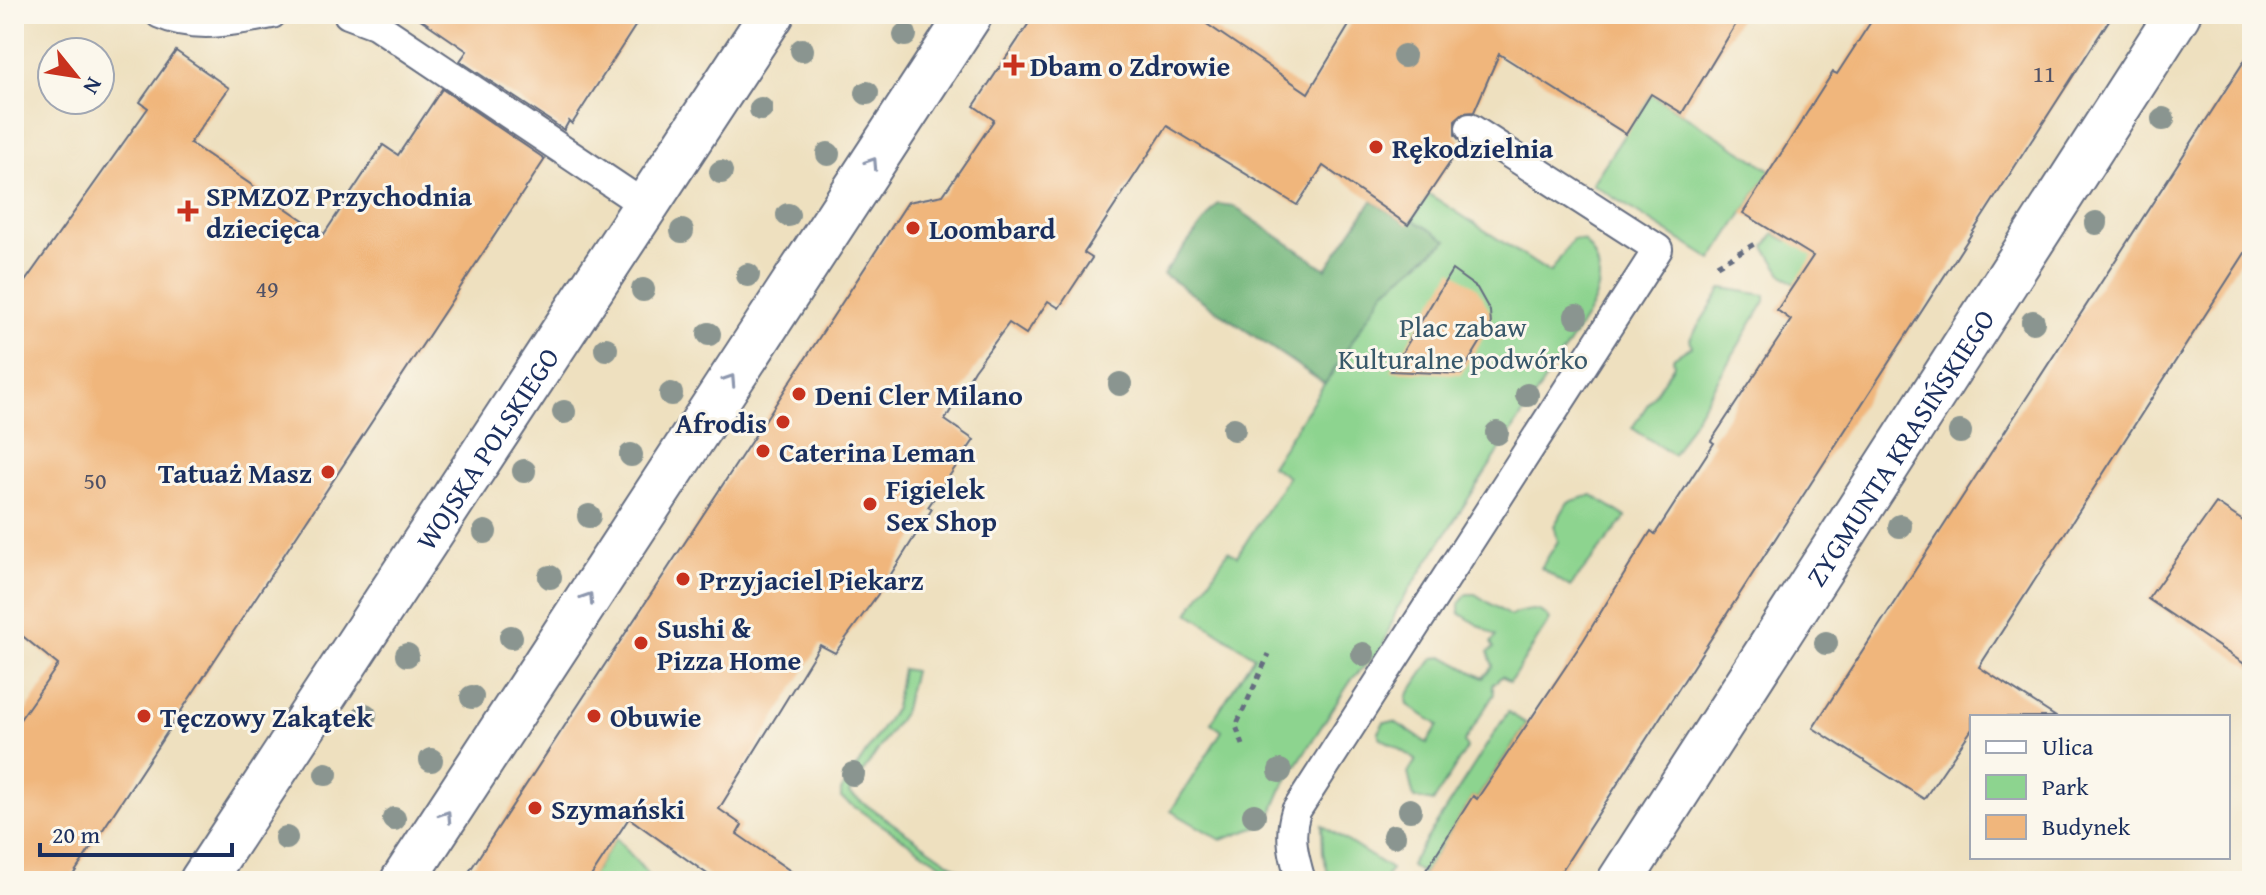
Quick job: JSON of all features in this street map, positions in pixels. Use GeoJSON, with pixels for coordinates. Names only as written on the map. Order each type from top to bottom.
{"type":"FeatureCollection","features":[{"type":"Feature","properties":{"kind":"street","name":"WOJSKA POLSKIEGO"},"geometry":{"type":"LineString","coordinates":[[202,881],[772,14]]}},
{"type":"Feature","properties":{"kind":"street"},"geometry":{"type":"LineString","coordinates":[[403,881],[970,14]]}},
{"type":"Feature","properties":{"kind":"street","name":"ZYGMUNTA KRASIŃSKIEGO"},"geometry":{"type":"LineString","coordinates":[[1620,881],[2178,14]]}},
{"type":"Feature","properties":{"kind":"lane"},"geometry":{"type":"LineString","coordinates":[[160,14],[173,20],[209,24],[272,14]]}},
{"type":"Feature","properties":{"kind":"lane"},"geometry":{"type":"LineString","coordinates":[[348,14],[375,24],[646,206]]}},
{"type":"Feature","properties":{"kind":"lane"},"geometry":{"type":"LineString","coordinates":[[1301,881],[1291,827],[1296,811],[1658,249],[1470,128]]}},
{"type":"Feature","properties":{"kind":"path"},"geometry":{"type":"LineString","coordinates":[[1717,265],[1756,243]]}},
{"type":"Feature","properties":{"kind":"path"},"geometry":{"type":"LineString","coordinates":[[1243,745],[1236,726],[1269,654]]}},
{"type":"Feature","properties":{"kind":"green space"},"geometry":{"type":"Polygon","coordinates":[[[1651,94],[1771,170],[1712,260],[1592,184],[1651,94]]]}},
{"type":"Feature","properties":{"kind":"green space","name":"Plac zabaw Kulturalne podwórko"},"geometry":{"type":"Polygon","coordinates":[[[1429,194],[1550,273],[1573,239],[1583,240],[1598,268],[1596,297],[1397,609],[1382,648],[1352,679],[1283,786],[1267,824],[1221,840],[1171,811],[1222,731],[1211,723],[1254,656],[1189,613],[1228,551],[1237,556],[1288,477],[1271,466],[1385,290],[1446,241],[1412,219],[1429,194]]]}},
{"type":"Feature","properties":{"kind":"green space"},"geometry":{"type":"Polygon","coordinates":[[[1372,201],[1407,224],[1412,219],[1447,240],[1385,290],[1325,384],[1163,274],[1218,204],[1233,206],[1326,269],[1372,201]]]}},
{"type":"Feature","properties":{"kind":"green space"},"geometry":{"type":"Polygon","coordinates":[[[1811,204],[1849,228],[1795,284],[1783,275],[1765,247],[1774,234],[1787,241],[1811,204]]]}},
{"type":"Feature","properties":{"kind":"green space"},"geometry":{"type":"Polygon","coordinates":[[[1722,288],[1765,295],[1765,301],[1673,455],[1632,428],[1674,365],[1673,358],[1692,346],[1690,339],[1722,288]]]}},
{"type":"Feature","properties":{"kind":"green space"},"geometry":{"type":"Polygon","coordinates":[[[1592,495],[1626,517],[1570,587],[1541,568],[1558,541],[1554,526],[1568,502],[1592,495]]]}},
{"type":"Feature","properties":{"kind":"green space"},"geometry":{"type":"Polygon","coordinates":[[[1467,594],[1475,594],[1510,616],[1537,611],[1550,620],[1510,682],[1502,676],[1492,685],[1494,694],[1464,742],[1467,748],[1433,802],[1414,798],[1408,773],[1416,760],[1380,737],[1378,732],[1384,722],[1395,722],[1427,743],[1438,725],[1408,705],[1407,697],[1433,658],[1445,657],[1483,678],[1493,666],[1488,652],[1494,648],[1491,643],[1496,636],[1459,613],[1459,604],[1467,594]]]}},
{"type":"Feature","properties":{"kind":"green space"},"geometry":{"type":"Polygon","coordinates":[[[902,669],[914,671],[903,713],[849,793],[976,881],[967,881],[841,798],[841,791],[895,708],[902,669]]]}},
{"type":"Feature","properties":{"kind":"green space"},"geometry":{"type":"Polygon","coordinates":[[[1508,712],[1527,724],[1477,799],[1473,797],[1423,874],[1410,865],[1508,712]]]}},
{"type":"Feature","properties":{"kind":"green space"},"geometry":{"type":"Polygon","coordinates":[[[1322,825],[1391,869],[1383,881],[1330,881],[1323,853],[1322,825]]]}},
{"type":"Feature","properties":{"kind":"green space"},"geometry":{"type":"Polygon","coordinates":[[[616,838],[651,878],[649,881],[588,881],[616,838]]]}},
{"type":"Feature","properties":{"kind":"building"},"geometry":{"type":"Polygon","coordinates":[[[413,14],[643,14],[572,124],[569,121],[564,130],[460,61],[467,51],[413,14]]]}},
{"type":"Feature","properties":{"kind":"building"},"geometry":{"type":"Polygon","coordinates":[[[1035,14],[1192,14],[1308,93],[1356,14],[1742,14],[1682,113],[1651,94],[1626,134],[1499,54],[1474,112],[1463,113],[1455,120],[1455,135],[1461,142],[1455,155],[1408,225],[1323,166],[1297,205],[1167,126],[1084,253],[1092,258],[1059,308],[1048,301],[1026,334],[1009,323],[974,370],[945,420],[974,440],[928,507],[932,509],[881,590],[835,653],[820,645],[719,809],[742,825],[737,834],[805,881],[717,881],[629,818],[588,881],[463,881],[908,202],[943,195],[994,120],[974,106],[1035,14]]]}},
{"type":"Feature","properties":{"kind":"building"},"geometry":{"type":"Polygon","coordinates":[[[1876,14],[2113,14],[1555,881],[1419,881],[1473,796],[1477,799],[1583,641],[1651,531],[1655,534],[1714,443],[1711,441],[1791,320],[1777,310],[1813,256],[1743,213],[1833,72],[1837,74],[1876,14]]]}},
{"type":"Feature","properties":{"kind":"building"},"geometry":{"type":"Polygon","coordinates":[[[2252,49],[2252,242],[1979,667],[2053,715],[1970,715],[1970,732],[1924,799],[1813,728],[2252,49]]]}},
{"type":"Feature","properties":{"kind":"building"},"geometry":{"type":"Polygon","coordinates":[[[176,51],[229,88],[190,143],[324,234],[383,145],[398,155],[442,89],[545,159],[69,881],[14,881],[14,728],[58,665],[14,629],[14,297],[148,108],[140,102],[176,51]]]}},
{"type":"Feature","properties":{"kind":"building"},"geometry":{"type":"Polygon","coordinates":[[[1452,270],[1477,288],[1490,311],[1491,325],[1461,374],[1391,371],[1452,270]]]}},
{"type":"Feature","properties":{"kind":"building"},"geometry":{"type":"Polygon","coordinates":[[[2216,503],[2252,527],[2252,669],[2148,599],[2216,503]]]}},
{"type":"Feature","properties":{"kind":"place","name":"Dbam o Zdrowie"},"geometry":{"type":"Point","coordinates":[1014,65]}},
{"type":"Feature","properties":{"kind":"place","name":"Rękodzielnia"},"geometry":{"type":"Point","coordinates":[1376,147]}},
{"type":"Feature","properties":{"kind":"place","name":"SPMZOZ Przychodnia dziecięca"},"geometry":{"type":"Point","coordinates":[188,211]}},
{"type":"Feature","properties":{"kind":"place","name":"Loombard"},"geometry":{"type":"Point","coordinates":[913,228]}},
{"type":"Feature","properties":{"kind":"place","name":"Deni Cler Milano"},"geometry":{"type":"Point","coordinates":[799,394]}},
{"type":"Feature","properties":{"kind":"place","name":"Afrodis"},"geometry":{"type":"Point","coordinates":[783,422]}},
{"type":"Feature","properties":{"kind":"place","name":"Caterina Leman"},"geometry":{"type":"Point","coordinates":[763,451]}},
{"type":"Feature","properties":{"kind":"place","name":"Tatuaż Masz"},"geometry":{"type":"Point","coordinates":[328,472]}},
{"type":"Feature","properties":{"kind":"place","name":"Figielek Sex Shop"},"geometry":{"type":"Point","coordinates":[870,504]}},
{"type":"Feature","properties":{"kind":"place","name":"Przyjaciel Piekarz"},"geometry":{"type":"Point","coordinates":[683,579]}},
{"type":"Feature","properties":{"kind":"place","name":"Sushi & Pizza Home"},"geometry":{"type":"Point","coordinates":[641,643]}},
{"type":"Feature","properties":{"kind":"place","name":"Tęczowy Zakątek"},"geometry":{"type":"Point","coordinates":[144,716]}},
{"type":"Feature","properties":{"kind":"place","name":"Obuwie"},"geometry":{"type":"Point","coordinates":[594,716]}},
{"type":"Feature","properties":{"kind":"place","name":"Szymański"},"geometry":{"type":"Point","coordinates":[535,808]}}]}
